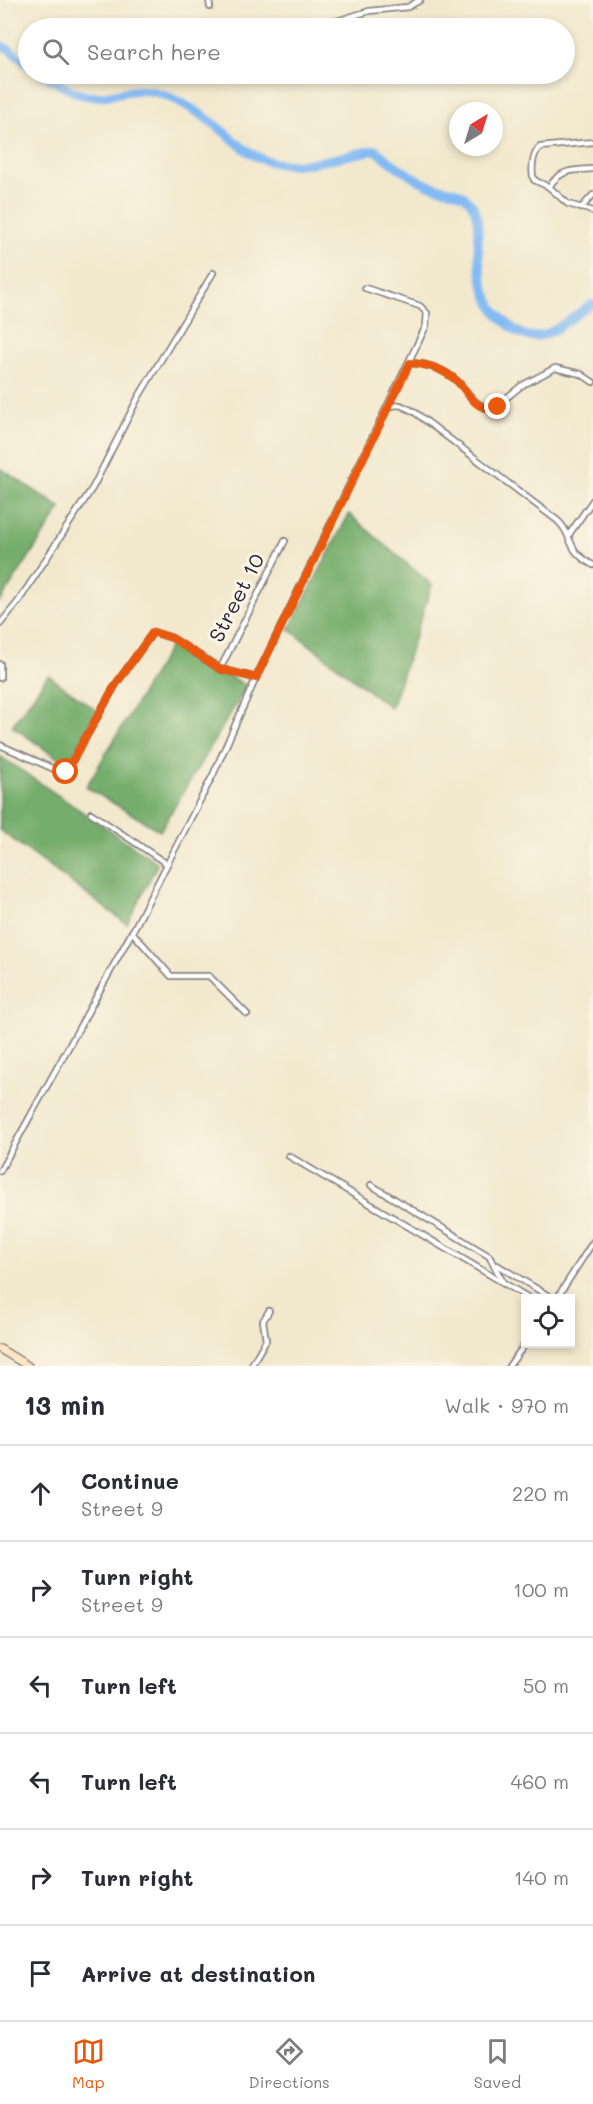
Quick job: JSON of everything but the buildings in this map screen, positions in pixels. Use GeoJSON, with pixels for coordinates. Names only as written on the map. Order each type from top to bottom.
{"type":"FeatureCollection","features":[{"type":"Feature","properties":{"kind":"street"},"geometry":{"type":"LineString","coordinates":[[209,0],[210,7]]}},
{"type":"Feature","properties":{"kind":"street"},"geometry":{"type":"LineString","coordinates":[[346,18],[369,11],[408,7],[420,0]]}},
{"type":"Feature","properties":{"kind":"street"},"geometry":{"type":"LineString","coordinates":[[593,142],[543,147],[536,150],[532,176],[538,183],[549,187],[568,204],[593,211]]}},
{"type":"Feature","properties":{"kind":"street"},"geometry":{"type":"LineString","coordinates":[[549,187],[558,175],[567,171],[593,169]]}},
{"type":"Feature","properties":{"kind":"street"},"geometry":{"type":"LineString","coordinates":[[581,208],[593,195]]}},
{"type":"Feature","properties":{"kind":"street"},"geometry":{"type":"LineString","coordinates":[[0,624],[18,602],[93,487],[138,398],[213,273]]}},
{"type":"Feature","properties":{"kind":"street"},"geometry":{"type":"LineString","coordinates":[[0,1171],[132,932],[213,775],[256,678],[426,326],[428,313],[420,306],[365,288]]}},
{"type":"Feature","properties":{"kind":"street"},"geometry":{"type":"LineString","coordinates":[[410,363],[435,367],[456,380],[475,403],[493,409],[521,386],[555,368],[581,374],[593,382]]}},
{"type":"Feature","properties":{"kind":"street"},"geometry":{"type":"LineString","coordinates":[[388,406],[400,405],[413,411],[561,522],[574,551],[593,565]]}},
{"type":"Feature","properties":{"kind":"street"},"geometry":{"type":"LineString","coordinates":[[568,536],[593,500]]}},
{"type":"Feature","properties":{"kind":"street","name":"Street 10"},"geometry":{"type":"LineString","coordinates":[[220,669],[285,541]]}},
{"type":"Feature","properties":{"kind":"street"},"geometry":{"type":"LineString","coordinates":[[0,745],[63,773],[68,770],[116,684],[150,633],[162,633],[220,669],[256,678]]}},
{"type":"Feature","properties":{"kind":"street"},"geometry":{"type":"LineString","coordinates":[[0,664],[0,678]]}},
{"type":"Feature","properties":{"kind":"street"},"geometry":{"type":"LineString","coordinates":[[91,813],[167,864]]}},
{"type":"Feature","properties":{"kind":"street"},"geometry":{"type":"LineString","coordinates":[[132,932],[171,976],[209,976],[247,1014]]}},
{"type":"Feature","properties":{"kind":"street"},"geometry":{"type":"LineString","coordinates":[[289,1156],[521,1294]]}},
{"type":"Feature","properties":{"kind":"street"},"geometry":{"type":"LineString","coordinates":[[370,1185],[484,1252],[497,1265],[544,1294]]}},
{"type":"Feature","properties":{"kind":"street"},"geometry":{"type":"LineString","coordinates":[[560,1294],[593,1242]]}},
{"type":"Feature","properties":{"kind":"street"},"geometry":{"type":"LineString","coordinates":[[497,1265],[504,1284]]}},
{"type":"Feature","properties":{"kind":"street"},"geometry":{"type":"LineString","coordinates":[[518,1292],[526,1282]]}},
{"type":"Feature","properties":{"kind":"street"},"geometry":{"type":"LineString","coordinates":[[251,1366],[266,1340],[263,1321],[269,1311]]}},
{"type":"Feature","properties":{"kind":"street"},"geometry":{"type":"LineString","coordinates":[[509,1366],[522,1348]]}},
{"type":"Feature","properties":{"kind":"street"},"geometry":{"type":"LineString","coordinates":[[0,1349],[28,1366]]}},
{"type":"Feature","properties":{"kind":"green space"},"geometry":{"type":"Polygon","coordinates":[[[0,468],[61,508],[0,602],[0,468]]]}},
{"type":"Feature","properties":{"kind":"green space"},"geometry":{"type":"Polygon","coordinates":[[[349,514],[432,585],[391,708],[289,629],[349,514]]]}},
{"type":"Feature","properties":{"kind":"green space"},"geometry":{"type":"Polygon","coordinates":[[[172,643],[247,686],[160,831],[86,787],[172,643]]]}},
{"type":"Feature","properties":{"kind":"green space"},"geometry":{"type":"Polygon","coordinates":[[[48,675],[100,713],[66,764],[12,726],[48,675]]]}},
{"type":"Feature","properties":{"kind":"green space"},"geometry":{"type":"Polygon","coordinates":[[[0,756],[158,863],[127,924],[0,830],[0,756]]]}},
{"type":"Feature","properties":{"kind":"waterway"},"geometry":{"type":"LineString","coordinates":[[0,45],[18,57]]}},
{"type":"Feature","properties":{"kind":"waterway"},"geometry":{"type":"LineString","coordinates":[[60,84],[83,95],[92,96],[137,90],[163,94],[204,117],[252,154],[276,163],[313,163],[376,150],[399,168],[424,183],[454,191],[469,201],[475,210],[477,219],[484,288],[501,318],[516,331],[531,337],[546,334],[593,304]]}},
{"type":"Feature","properties":{"kind":"route"},"geometry":{"type":"LineString","coordinates":[[66,772],[116,684],[150,633],[162,633],[172,638],[198,657],[231,674],[256,678],[410,363],[435,367],[456,380],[475,403],[493,409],[498,407]]}}]}
